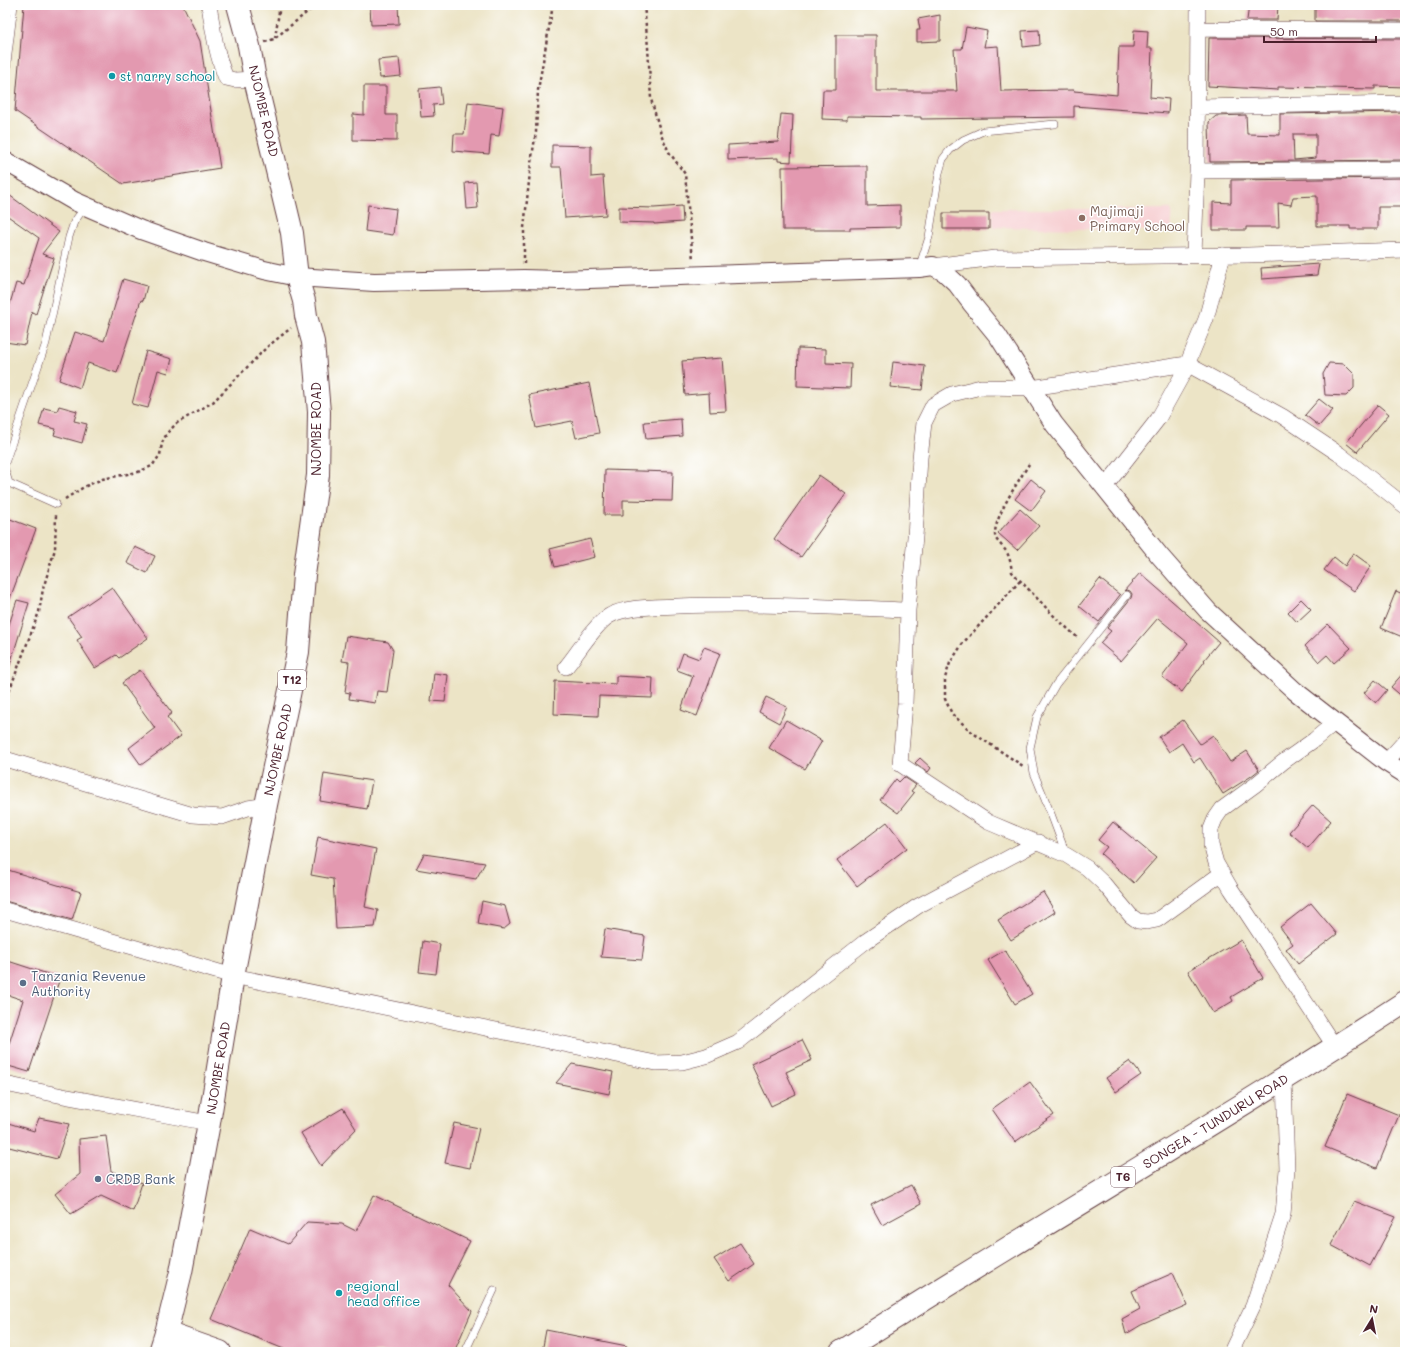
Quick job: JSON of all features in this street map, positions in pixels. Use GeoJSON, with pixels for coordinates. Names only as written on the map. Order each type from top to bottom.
{"type":"FeatureCollection","features":[{"type":"Feature","properties":{"kind":"highway","name":"NJOMBE ROAD"},"geometry":{"type":"LineString","coordinates":[[163,1343],[181,1272],[209,1123],[233,976],[266,805],[298,652],[304,575],[318,475],[319,412],[313,342],[297,277],[292,233],[255,79],[249,46],[238,5]]}},
{"type":"Feature","properties":{"kind":"highway","name":"SONGEA - TUNDURU ROAD"},"geometry":{"type":"LineString","coordinates":[[841,1352],[925,1298],[1284,1079],[1405,1002]]}},
{"type":"Feature","properties":{"kind":"highway"},"geometry":{"type":"LineString","coordinates":[[163,1343],[220,1352]]}},
{"type":"Feature","properties":{"kind":"street"},"geometry":{"type":"LineString","coordinates":[[209,5],[216,46],[226,78],[235,80],[255,79]]}},
{"type":"Feature","properties":{"kind":"street"},"geometry":{"type":"LineString","coordinates":[[1194,255],[1197,171],[1198,5]]}},
{"type":"Feature","properties":{"kind":"street"},"geometry":{"type":"LineString","coordinates":[[1198,29],[1405,30]]}},
{"type":"Feature","properties":{"kind":"street"},"geometry":{"type":"LineString","coordinates":[[1197,107],[1405,103]]}},
{"type":"Feature","properties":{"kind":"street"},"geometry":{"type":"LineString","coordinates":[[5,161],[74,201],[141,230],[204,252],[264,270],[297,277],[374,282],[524,279],[559,280],[694,276],[926,267],[995,258],[1223,255],[1405,250]]}},
{"type":"Feature","properties":{"kind":"street"},"geometry":{"type":"LineString","coordinates":[[1197,171],[1405,169]]}},
{"type":"Feature","properties":{"kind":"street"},"geometry":{"type":"LineString","coordinates":[[1104,488],[1158,419],[1187,364],[1206,319],[1223,255]]}},
{"type":"Feature","properties":{"kind":"street"},"geometry":{"type":"LineString","coordinates":[[926,267],[944,272],[957,284],[998,336],[1054,424],[1159,555],[1208,611],[1295,691],[1334,723],[1386,762],[1405,774]]}},
{"type":"Feature","properties":{"kind":"street"},"geometry":{"type":"LineString","coordinates":[[1222,873],[1157,920],[1147,922],[1138,921],[1131,916],[1087,868],[1066,855],[988,822],[900,764],[905,704],[908,610],[924,423],[933,405],[952,394],[981,387],[1031,388],[1187,364],[1282,416],[1339,454],[1405,506]]}},
{"type":"Feature","properties":{"kind":"street"},"geometry":{"type":"LineString","coordinates":[[566,667],[598,627],[609,616],[642,608],[714,604],[908,610]]}},
{"type":"Feature","properties":{"kind":"street"},"geometry":{"type":"LineString","coordinates":[[1334,723],[1314,740],[1283,762],[1256,786],[1222,809],[1215,819],[1211,829],[1211,845],[1216,864],[1230,889],[1335,1047]]}},
{"type":"Feature","properties":{"kind":"street"},"geometry":{"type":"LineString","coordinates":[[1386,762],[1405,741]]}},
{"type":"Feature","properties":{"kind":"street"},"geometry":{"type":"LineString","coordinates":[[5,760],[193,815],[222,817],[248,808],[266,805]]}},
{"type":"Feature","properties":{"kind":"street"},"geometry":{"type":"LineString","coordinates":[[5,910],[233,976],[656,1063],[682,1062],[706,1056],[738,1042],[866,941],[918,906],[1038,842]]}},
{"type":"Feature","properties":{"kind":"street"},"geometry":{"type":"LineString","coordinates":[[1231,1352],[1253,1306],[1271,1255],[1283,1214],[1287,1170],[1284,1079]]}},
{"type":"Feature","properties":{"kind":"street"},"geometry":{"type":"LineString","coordinates":[[5,1084],[209,1123]]}},
{"type":"Feature","properties":{"kind":"lane"},"geometry":{"type":"LineString","coordinates":[[5,79],[14,5]]}},
{"type":"Feature","properties":{"kind":"lane"},"geometry":{"type":"LineString","coordinates":[[926,267],[939,173],[943,159],[950,150],[963,140],[983,131],[1055,124]]}},
{"type":"Feature","properties":{"kind":"lane"},"geometry":{"type":"LineString","coordinates":[[5,463],[46,343],[69,237],[74,222],[86,206]]}},
{"type":"Feature","properties":{"kind":"lane"},"geometry":{"type":"LineString","coordinates":[[5,470],[9,483],[56,504]]}},
{"type":"Feature","properties":{"kind":"lane"},"geometry":{"type":"LineString","coordinates":[[1066,855],[1034,774],[1030,748],[1037,718],[1056,684],[1127,595]]}},
{"type":"Feature","properties":{"kind":"lane"},"geometry":{"type":"LineString","coordinates":[[465,1352],[494,1290]]}},
{"type":"Feature","properties":{"kind":"path"},"geometry":{"type":"LineString","coordinates":[[274,39],[280,5]]}},
{"type":"Feature","properties":{"kind":"path"},"geometry":{"type":"LineString","coordinates":[[249,46],[274,39],[316,5]]}},
{"type":"Feature","properties":{"kind":"path"},"geometry":{"type":"LineString","coordinates":[[524,279],[524,228],[536,132],[538,90],[553,5]]}},
{"type":"Feature","properties":{"kind":"path"},"geometry":{"type":"LineString","coordinates":[[644,5],[651,99],[661,134],[669,152],[684,174],[694,276]]}},
{"type":"Feature","properties":{"kind":"path"},"geometry":{"type":"LineString","coordinates":[[5,702],[39,612],[43,588],[56,549],[56,504],[84,487],[102,479],[138,472],[152,466],[160,455],[162,443],[167,433],[177,423],[213,402],[267,347],[306,316]]}},
{"type":"Feature","properties":{"kind":"path"},"geometry":{"type":"LineString","coordinates":[[1029,464],[1006,502],[999,517],[995,529],[996,538],[1006,552],[1011,563],[1012,572],[1054,616],[1086,645]]}},
{"type":"Feature","properties":{"kind":"path"},"geometry":{"type":"LineString","coordinates":[[1020,581],[963,643],[950,663],[946,678],[945,699],[952,714],[973,733],[1034,774]]}},
{"type":"Feature","properties":{"kind":"shaded area","name":"Majimaji Primary School"},"geometry":{"type":"Polygon","coordinates":[[[992,209],[1171,209],[1172,231],[993,227],[992,209]]]}},
{"type":"Feature","properties":{"kind":"building","name":"st narry school"},"geometry":{"type":"Polygon","coordinates":[[[24,5],[183,5],[200,41],[220,168],[123,184],[15,111],[24,5]]]}},
{"type":"Feature","properties":{"kind":"building"},"geometry":{"type":"Polygon","coordinates":[[[370,5],[398,5],[399,24],[371,25],[370,5]]]}},
{"type":"Feature","properties":{"kind":"building"},"geometry":{"type":"Polygon","coordinates":[[[1249,5],[1278,5],[1277,20],[1247,20],[1249,5]]]}},
{"type":"Feature","properties":{"kind":"building"},"geometry":{"type":"Polygon","coordinates":[[[1315,5],[1395,5],[1395,8],[1405,8],[1405,21],[1315,21],[1315,5]]]}},
{"type":"Feature","properties":{"kind":"building"},"geometry":{"type":"Polygon","coordinates":[[[940,15],[940,41],[917,42],[917,30],[920,30],[918,19],[940,15]]]}},
{"type":"Feature","properties":{"kind":"building"},"geometry":{"type":"Polygon","coordinates":[[[966,27],[987,31],[984,47],[998,46],[1001,91],[1074,90],[1117,95],[1119,47],[1133,47],[1134,30],[1148,31],[1147,48],[1152,48],[1150,97],[1169,99],[1168,113],[1074,106],[1074,117],[921,119],[921,117],[847,116],[847,120],[822,119],[823,90],[836,90],[836,35],[876,35],[876,91],[957,91],[954,49],[962,49],[966,27]]]}},
{"type":"Feature","properties":{"kind":"building"},"geometry":{"type":"Polygon","coordinates":[[[1039,30],[1040,45],[1023,47],[1022,31],[1039,30]]]}},
{"type":"Feature","properties":{"kind":"building"},"geometry":{"type":"Polygon","coordinates":[[[1209,38],[1405,39],[1405,87],[1375,86],[1375,89],[1278,87],[1278,90],[1208,86],[1209,38]]]}},
{"type":"Feature","properties":{"kind":"building"},"geometry":{"type":"Polygon","coordinates":[[[399,58],[401,76],[380,78],[378,60],[399,58]]]}},
{"type":"Feature","properties":{"kind":"building"},"geometry":{"type":"Polygon","coordinates":[[[364,86],[386,86],[386,115],[397,115],[397,141],[353,140],[353,114],[364,115],[364,86]]]}},
{"type":"Feature","properties":{"kind":"building"},"geometry":{"type":"Polygon","coordinates":[[[440,87],[442,104],[433,105],[434,116],[421,117],[419,89],[440,87]]]}},
{"type":"Feature","properties":{"kind":"building"},"geometry":{"type":"Polygon","coordinates":[[[468,102],[503,107],[499,136],[491,135],[489,154],[453,151],[454,134],[464,134],[468,102]]]}},
{"type":"Feature","properties":{"kind":"building"},"geometry":{"type":"Polygon","coordinates":[[[1405,112],[1405,160],[1210,162],[1209,122],[1216,116],[1246,115],[1247,134],[1280,135],[1280,114],[1405,112]],[[1293,134],[1294,160],[1316,158],[1316,134],[1293,134]]]}},
{"type":"Feature","properties":{"kind":"building"},"geometry":{"type":"Polygon","coordinates":[[[781,114],[793,115],[791,162],[778,161],[778,158],[728,160],[728,145],[778,142],[781,114]]]}},
{"type":"Feature","properties":{"kind":"building"},"geometry":{"type":"Polygon","coordinates":[[[552,145],[591,146],[591,177],[603,176],[606,215],[565,218],[561,167],[552,167],[552,145]]]}},
{"type":"Feature","properties":{"kind":"building"},"geometry":{"type":"Polygon","coordinates":[[[867,166],[867,206],[900,205],[900,227],[850,228],[850,230],[783,230],[782,167],[867,166]]]}},
{"type":"Feature","properties":{"kind":"building"},"geometry":{"type":"Polygon","coordinates":[[[1405,178],[1405,207],[1378,207],[1378,229],[1350,229],[1350,226],[1317,226],[1317,196],[1293,197],[1291,205],[1278,203],[1279,227],[1246,227],[1246,230],[1213,230],[1213,202],[1231,203],[1231,180],[1405,178]]]}},
{"type":"Feature","properties":{"kind":"building"},"geometry":{"type":"Polygon","coordinates":[[[476,182],[478,208],[467,209],[465,183],[476,182]]]}},
{"type":"Feature","properties":{"kind":"building"},"geometry":{"type":"Polygon","coordinates":[[[5,192],[59,232],[42,254],[54,258],[36,314],[32,312],[25,345],[5,342],[5,314],[7,314],[16,283],[24,285],[39,238],[5,214],[5,192]]]}},
{"type":"Feature","properties":{"kind":"building"},"geometry":{"type":"Polygon","coordinates":[[[368,205],[396,209],[393,235],[365,231],[368,205]]]}},
{"type":"Feature","properties":{"kind":"building"},"geometry":{"type":"Polygon","coordinates":[[[682,206],[683,222],[654,224],[619,222],[619,207],[654,208],[682,206]]]}},
{"type":"Feature","properties":{"kind":"building"},"geometry":{"type":"Polygon","coordinates":[[[943,213],[989,213],[989,229],[943,229],[943,213]]]}},
{"type":"Feature","properties":{"kind":"building"},"geometry":{"type":"Polygon","coordinates":[[[1319,264],[1317,275],[1262,279],[1261,268],[1319,264]]]}},
{"type":"Feature","properties":{"kind":"building"},"geometry":{"type":"Polygon","coordinates":[[[123,279],[147,286],[117,373],[88,363],[80,388],[59,380],[75,332],[104,341],[123,279]]]}},
{"type":"Feature","properties":{"kind":"building"},"geometry":{"type":"Polygon","coordinates":[[[798,348],[826,349],[826,363],[851,364],[850,388],[797,386],[798,348]]]}},
{"type":"Feature","properties":{"kind":"building"},"geometry":{"type":"Polygon","coordinates":[[[146,351],[172,359],[168,373],[158,370],[148,408],[132,404],[146,351]]]}},
{"type":"Feature","properties":{"kind":"building"},"geometry":{"type":"Polygon","coordinates":[[[722,358],[726,411],[710,412],[709,393],[685,395],[682,361],[722,358]]]}},
{"type":"Feature","properties":{"kind":"building"},"geometry":{"type":"Polygon","coordinates":[[[893,362],[925,366],[922,390],[890,387],[893,362]]]}},
{"type":"Feature","properties":{"kind":"building"},"geometry":{"type":"Polygon","coordinates":[[[1329,363],[1344,364],[1354,374],[1354,388],[1346,396],[1325,395],[1323,374],[1329,363]]]}},
{"type":"Feature","properties":{"kind":"building"},"geometry":{"type":"Polygon","coordinates":[[[589,383],[599,433],[576,438],[572,421],[536,428],[529,395],[589,383]]]}},
{"type":"Feature","properties":{"kind":"building"},"geometry":{"type":"Polygon","coordinates":[[[1319,399],[1333,410],[1319,426],[1305,415],[1319,399]]]}},
{"type":"Feature","properties":{"kind":"building"},"geometry":{"type":"Polygon","coordinates":[[[1378,405],[1389,414],[1357,452],[1346,443],[1378,405]]]}},
{"type":"Feature","properties":{"kind":"building"},"geometry":{"type":"Polygon","coordinates":[[[59,406],[77,411],[74,421],[87,424],[82,443],[54,435],[56,429],[39,425],[44,408],[57,411],[59,406]]]}},
{"type":"Feature","properties":{"kind":"building"},"geometry":{"type":"Polygon","coordinates":[[[681,419],[682,436],[646,439],[644,422],[681,419]]]}},
{"type":"Feature","properties":{"kind":"building"},"geometry":{"type":"Polygon","coordinates":[[[605,470],[673,472],[672,501],[623,500],[623,515],[604,515],[605,470]]]}},
{"type":"Feature","properties":{"kind":"building"},"geometry":{"type":"Polygon","coordinates":[[[819,475],[846,494],[801,557],[774,539],[819,475]]]}},
{"type":"Feature","properties":{"kind":"building"},"geometry":{"type":"Polygon","coordinates":[[[1031,479],[1046,491],[1031,511],[1015,499],[1031,479]]]}},
{"type":"Feature","properties":{"kind":"building"},"geometry":{"type":"Polygon","coordinates":[[[1020,509],[1039,526],[1017,550],[998,533],[1020,509]]]}},
{"type":"Feature","properties":{"kind":"building"},"geometry":{"type":"Polygon","coordinates":[[[5,517],[36,529],[6,609],[5,609],[5,517]]]}},
{"type":"Feature","properties":{"kind":"building"},"geometry":{"type":"Polygon","coordinates":[[[590,539],[595,557],[555,567],[550,549],[590,539]]]}},
{"type":"Feature","properties":{"kind":"building"},"geometry":{"type":"Polygon","coordinates":[[[135,547],[155,556],[147,573],[127,563],[135,547]]]}},
{"type":"Feature","properties":{"kind":"building"},"geometry":{"type":"Polygon","coordinates":[[[1353,553],[1371,566],[1354,591],[1324,570],[1334,557],[1345,566],[1353,553]]]}},
{"type":"Feature","properties":{"kind":"building"},"geometry":{"type":"Polygon","coordinates":[[[1140,573],[1219,642],[1204,660],[1205,661],[1182,692],[1162,677],[1188,643],[1158,618],[1121,661],[1100,643],[1111,631],[1107,628],[1131,598],[1132,594],[1130,591],[1124,591],[1140,573]]]}},
{"type":"Feature","properties":{"kind":"building"},"geometry":{"type":"Polygon","coordinates":[[[1100,579],[1120,595],[1099,622],[1079,606],[1100,579]]]}},
{"type":"Feature","properties":{"kind":"building"},"geometry":{"type":"Polygon","coordinates":[[[112,587],[148,638],[119,658],[116,655],[95,668],[77,640],[82,637],[68,617],[112,587]]]}},
{"type":"Feature","properties":{"kind":"building"},"geometry":{"type":"Polygon","coordinates":[[[1396,591],[1405,595],[1405,638],[1381,628],[1396,591]]]}},
{"type":"Feature","properties":{"kind":"building"},"geometry":{"type":"Polygon","coordinates":[[[1301,599],[1311,609],[1297,622],[1288,612],[1301,599]]]}},
{"type":"Feature","properties":{"kind":"building"},"geometry":{"type":"Polygon","coordinates":[[[17,600],[29,603],[8,671],[5,670],[5,637],[17,600]]]}},
{"type":"Feature","properties":{"kind":"building"},"geometry":{"type":"Polygon","coordinates":[[[1328,624],[1351,648],[1334,663],[1327,655],[1319,662],[1305,646],[1328,624]]]}},
{"type":"Feature","properties":{"kind":"building"},"geometry":{"type":"Polygon","coordinates":[[[346,636],[388,642],[393,650],[387,692],[377,691],[375,703],[349,699],[350,693],[345,692],[349,662],[342,661],[346,636]]]}},
{"type":"Feature","properties":{"kind":"building"},"geometry":{"type":"Polygon","coordinates":[[[704,647],[720,653],[697,716],[681,710],[693,676],[677,670],[683,653],[699,659],[704,647]]]}},
{"type":"Feature","properties":{"kind":"building"},"geometry":{"type":"Polygon","coordinates":[[[140,670],[172,713],[167,717],[181,736],[141,765],[129,748],[155,728],[122,683],[140,670]]]}},
{"type":"Feature","properties":{"kind":"building"},"geometry":{"type":"Polygon","coordinates":[[[1405,671],[1405,699],[1391,687],[1405,671]]]}},
{"type":"Feature","properties":{"kind":"building"},"geometry":{"type":"Polygon","coordinates":[[[434,673],[448,675],[445,702],[431,701],[434,673]]]}},
{"type":"Feature","properties":{"kind":"building"},"geometry":{"type":"Polygon","coordinates":[[[616,676],[653,678],[652,698],[599,696],[598,716],[554,714],[555,681],[616,684],[616,676]]]}},
{"type":"Feature","properties":{"kind":"building"},"geometry":{"type":"Polygon","coordinates":[[[1375,680],[1387,690],[1376,703],[1364,693],[1375,680]]]}},
{"type":"Feature","properties":{"kind":"building"},"geometry":{"type":"Polygon","coordinates":[[[766,697],[787,707],[779,723],[759,712],[766,697]]]}},
{"type":"Feature","properties":{"kind":"building"},"geometry":{"type":"Polygon","coordinates":[[[786,720],[822,741],[805,769],[769,748],[786,720]]]}},
{"type":"Feature","properties":{"kind":"building"},"geometry":{"type":"Polygon","coordinates":[[[1183,720],[1200,744],[1213,735],[1230,762],[1247,751],[1259,770],[1223,794],[1200,758],[1194,762],[1182,743],[1169,752],[1159,737],[1183,720]]]}},
{"type":"Feature","properties":{"kind":"building"},"geometry":{"type":"Polygon","coordinates":[[[920,758],[931,768],[928,772],[915,763],[920,758]]]}},
{"type":"Feature","properties":{"kind":"building"},"geometry":{"type":"Polygon","coordinates":[[[324,773],[372,781],[367,809],[320,801],[324,773]]]}},
{"type":"Feature","properties":{"kind":"building"},"geometry":{"type":"Polygon","coordinates":[[[904,777],[916,785],[911,791],[914,793],[898,813],[880,800],[896,779],[899,782],[904,777]]]}},
{"type":"Feature","properties":{"kind":"building"},"geometry":{"type":"Polygon","coordinates":[[[1313,805],[1331,821],[1308,848],[1289,832],[1313,805]]]}},
{"type":"Feature","properties":{"kind":"building"},"geometry":{"type":"Polygon","coordinates":[[[887,822],[907,848],[857,886],[837,860],[887,822]]]}},
{"type":"Feature","properties":{"kind":"building"},"geometry":{"type":"Polygon","coordinates":[[[1113,822],[1156,858],[1134,883],[1101,854],[1107,847],[1098,840],[1113,822]]]}},
{"type":"Feature","properties":{"kind":"building"},"geometry":{"type":"Polygon","coordinates":[[[318,837],[376,849],[365,907],[378,910],[375,927],[336,929],[333,879],[311,875],[318,837]]]}},
{"type":"Feature","properties":{"kind":"building"},"geometry":{"type":"Polygon","coordinates":[[[424,854],[485,863],[476,879],[416,869],[424,854]]]}},
{"type":"Feature","properties":{"kind":"building"},"geometry":{"type":"Polygon","coordinates":[[[8,870],[81,892],[72,920],[5,901],[5,878],[8,870]]]}},
{"type":"Feature","properties":{"kind":"building"},"geometry":{"type":"Polygon","coordinates":[[[1043,892],[1055,912],[1011,940],[998,920],[1043,892]]]}},
{"type":"Feature","properties":{"kind":"building"},"geometry":{"type":"Polygon","coordinates":[[[482,901],[505,906],[510,924],[504,929],[478,924],[482,901]]]}},
{"type":"Feature","properties":{"kind":"building"},"geometry":{"type":"Polygon","coordinates":[[[1311,903],[1337,934],[1298,964],[1286,949],[1293,944],[1280,927],[1311,903]]]}},
{"type":"Feature","properties":{"kind":"building"},"geometry":{"type":"Polygon","coordinates":[[[605,929],[645,936],[642,960],[601,957],[605,929]]]}},
{"type":"Feature","properties":{"kind":"building"},"geometry":{"type":"Polygon","coordinates":[[[1241,940],[1263,978],[1231,997],[1233,1001],[1213,1013],[1188,971],[1241,940]]]}},
{"type":"Feature","properties":{"kind":"building"},"geometry":{"type":"Polygon","coordinates":[[[423,941],[440,944],[436,974],[419,972],[423,941]]]}},
{"type":"Feature","properties":{"kind":"building"},"geometry":{"type":"Polygon","coordinates":[[[1005,950],[1032,994],[1015,1004],[988,960],[1005,950]]]}},
{"type":"Feature","properties":{"kind":"building"},"geometry":{"type":"Polygon","coordinates":[[[5,960],[60,978],[29,1072],[5,1065],[5,1056],[23,1000],[5,994],[5,960]]]}},
{"type":"Feature","properties":{"kind":"building"},"geometry":{"type":"Polygon","coordinates":[[[802,1040],[812,1060],[786,1072],[796,1094],[771,1106],[751,1064],[802,1040]]]}},
{"type":"Feature","properties":{"kind":"building"},"geometry":{"type":"Polygon","coordinates":[[[1130,1061],[1141,1075],[1116,1092],[1106,1078],[1130,1061]]]}},
{"type":"Feature","properties":{"kind":"building"},"geometry":{"type":"Polygon","coordinates":[[[572,1064],[613,1072],[609,1094],[556,1083],[572,1064]]]}},
{"type":"Feature","properties":{"kind":"building"},"geometry":{"type":"Polygon","coordinates":[[[1030,1082],[1054,1115],[1015,1142],[992,1109],[1030,1082]]]}},
{"type":"Feature","properties":{"kind":"building"},"geometry":{"type":"Polygon","coordinates":[[[1347,1094],[1399,1115],[1377,1168],[1325,1147],[1347,1094]]]}},
{"type":"Feature","properties":{"kind":"building"},"geometry":{"type":"Polygon","coordinates":[[[343,1108],[356,1129],[321,1166],[301,1133],[343,1108]]]}},
{"type":"Feature","properties":{"kind":"building"},"geometry":{"type":"Polygon","coordinates":[[[39,1118],[69,1124],[57,1159],[5,1146],[5,1122],[34,1131],[39,1118]]]}},
{"type":"Feature","properties":{"kind":"building"},"geometry":{"type":"Polygon","coordinates":[[[454,1123],[479,1128],[470,1168],[445,1163],[454,1123]]]}},
{"type":"Feature","properties":{"kind":"building"},"geometry":{"type":"Polygon","coordinates":[[[106,1136],[111,1171],[142,1183],[133,1211],[101,1196],[71,1214],[55,1194],[80,1174],[79,1139],[106,1136]]]}},
{"type":"Feature","properties":{"kind":"building"},"geometry":{"type":"Polygon","coordinates":[[[911,1185],[921,1204],[882,1225],[871,1205],[911,1185]]]}},
{"type":"Feature","properties":{"kind":"building","name":"regional head office"},"geometry":{"type":"Polygon","coordinates":[[[374,1195],[470,1241],[448,1285],[472,1311],[454,1352],[291,1352],[211,1319],[250,1228],[288,1244],[307,1222],[342,1224],[356,1231],[374,1195]]]}},
{"type":"Feature","properties":{"kind":"building"},"geometry":{"type":"Polygon","coordinates":[[[1354,1201],[1396,1217],[1370,1266],[1331,1245],[1354,1201]]]}},
{"type":"Feature","properties":{"kind":"building"},"geometry":{"type":"Polygon","coordinates":[[[740,1243],[754,1264],[729,1281],[714,1259],[740,1243]]]}},
{"type":"Feature","properties":{"kind":"building"},"geometry":{"type":"Polygon","coordinates":[[[1173,1273],[1187,1305],[1141,1325],[1126,1334],[1122,1319],[1140,1309],[1132,1291],[1173,1273]]]}},
{"type":"Feature","properties":{"kind":"building"},"geometry":{"type":"Polygon","coordinates":[[[546,1330],[627,1346],[627,1352],[542,1352],[546,1330]]]}},
{"type":"Feature","properties":{"kind":"place","name":"st narry school"},"geometry":{"type":"Point","coordinates":[112,76]}},
{"type":"Feature","properties":{"kind":"place","name":"Majimaji Primary School"},"geometry":{"type":"Point","coordinates":[1082,218]}},
{"type":"Feature","properties":{"kind":"place","name":"Tanzania Revenue Authority"},"geometry":{"type":"Point","coordinates":[23,983]}},
{"type":"Feature","properties":{"kind":"place","name":"CRDB Bank"},"geometry":{"type":"Point","coordinates":[98,1179]}},
{"type":"Feature","properties":{"kind":"place","name":"regional head office"},"geometry":{"type":"Point","coordinates":[339,1293]}}]}
